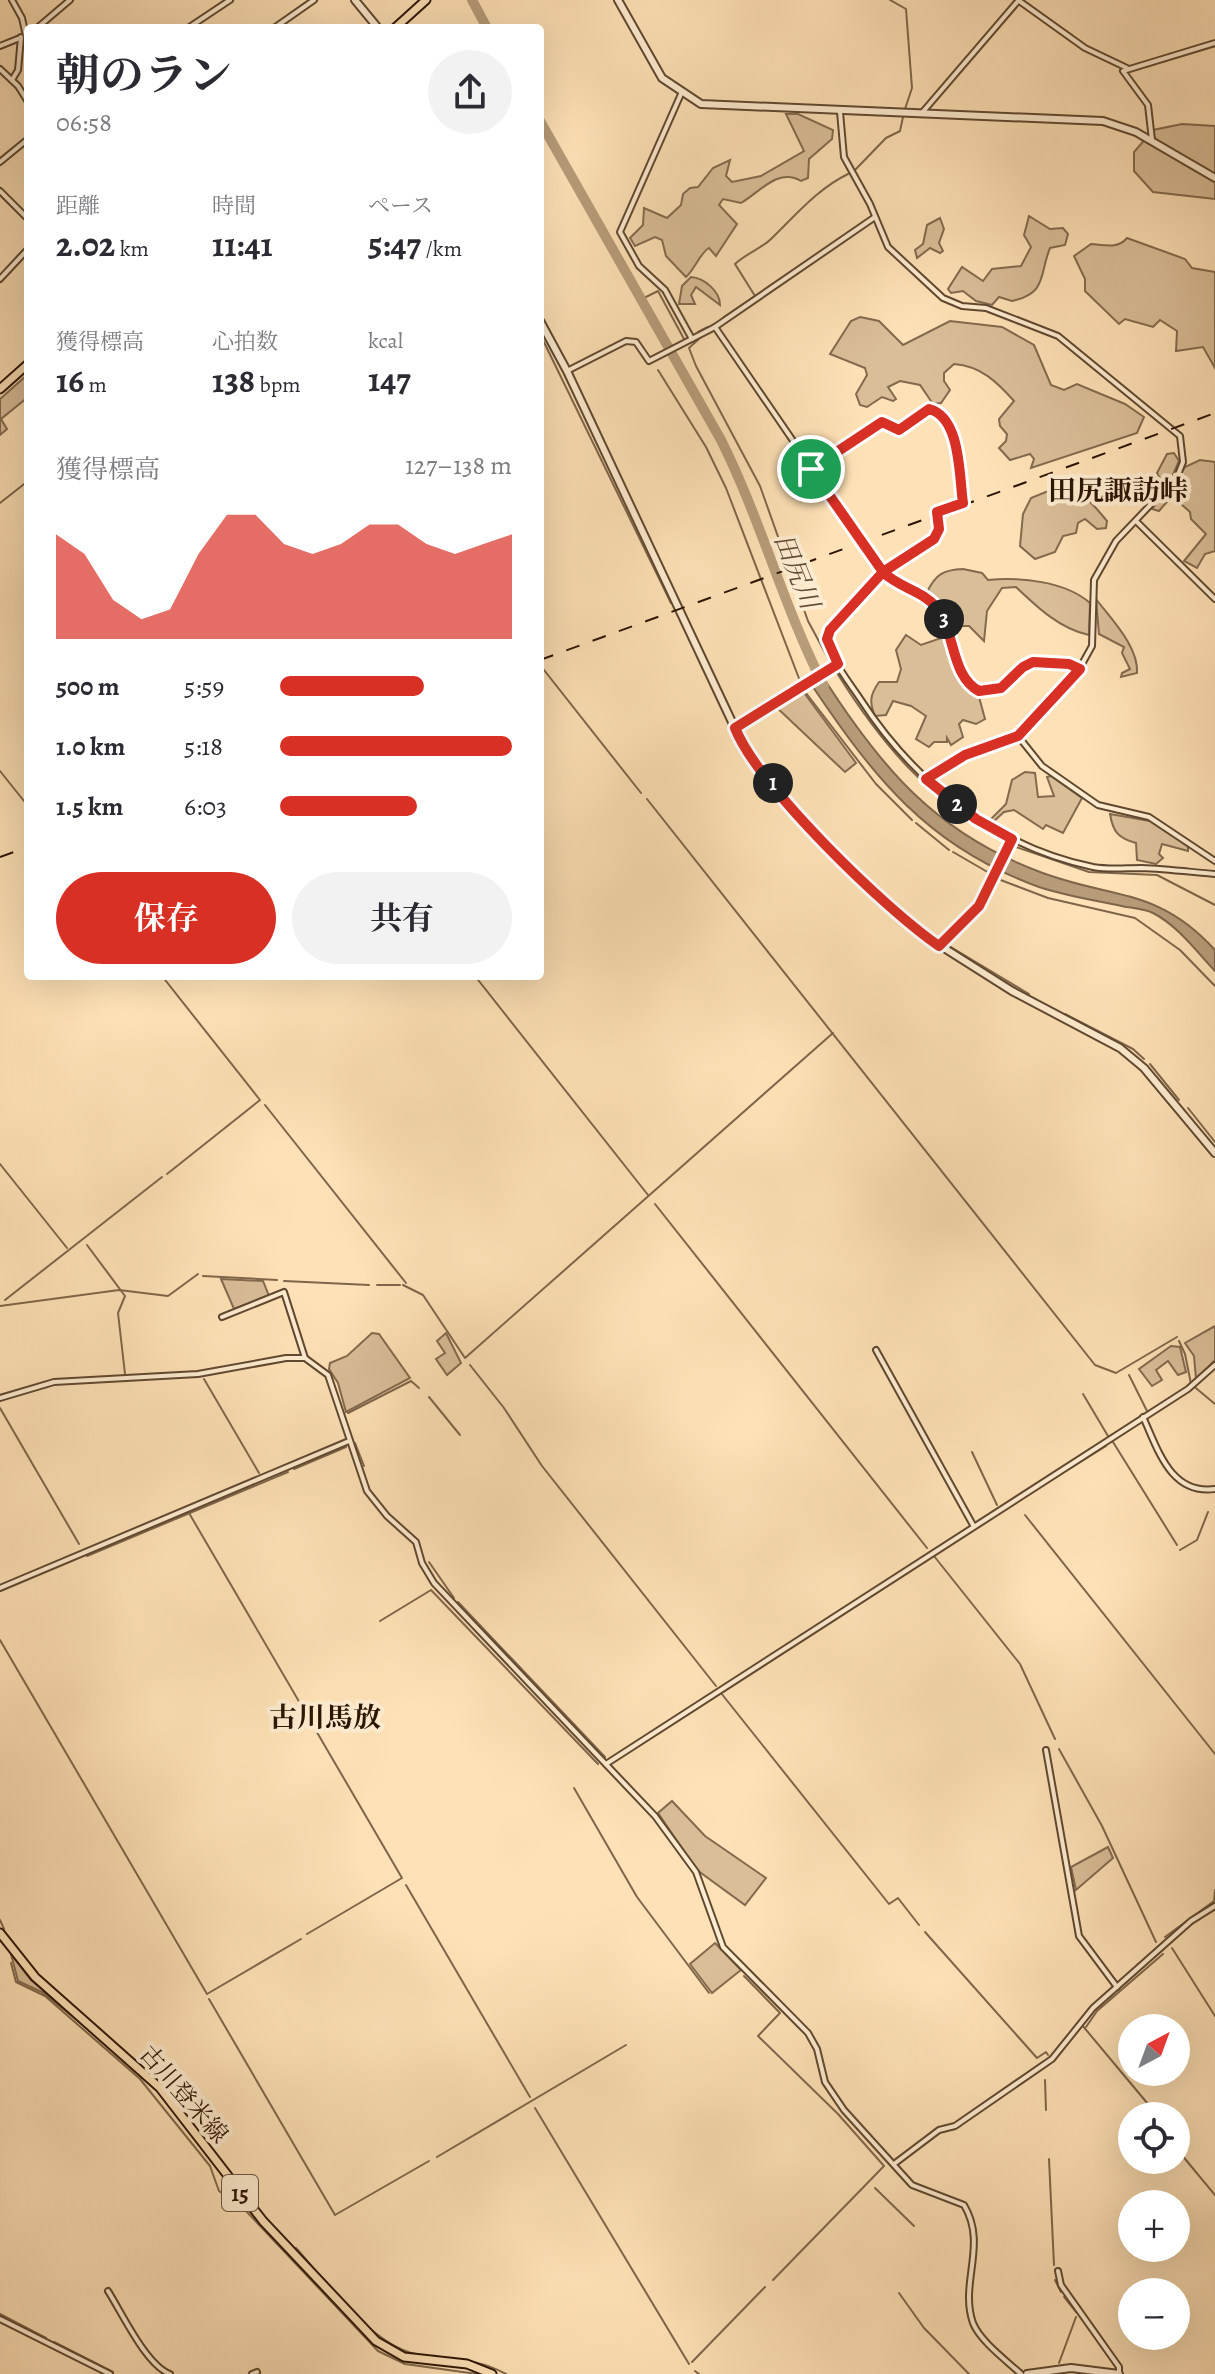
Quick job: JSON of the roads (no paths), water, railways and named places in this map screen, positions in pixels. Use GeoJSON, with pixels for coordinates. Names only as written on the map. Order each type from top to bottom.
{"type":"FeatureCollection","features":[{"type":"Feature","properties":{"kind":"main road"},"geometry":{"type":"LineString","coordinates":[[399,24],[426,0]]}},
{"type":"Feature","properties":{"kind":"main road"},"geometry":{"type":"LineString","coordinates":[[0,389],[24,368]]}},
{"type":"Feature","properties":{"kind":"main road","name":"古川登米線"},"geometry":{"type":"LineString","coordinates":[[0,1933],[35,1977],[147,2074],[263,2221],[376,2341],[404,2357],[467,2364],[492,2374]]}},
{"type":"Feature","properties":{"kind":"street"},"geometry":{"type":"LineString","coordinates":[[12,0],[22,18],[24,30]]}},
{"type":"Feature","properties":{"kind":"street"},"geometry":{"type":"LineString","coordinates":[[42,24],[70,0]]}},
{"type":"Feature","properties":{"kind":"street"},"geometry":{"type":"LineString","coordinates":[[194,24],[230,0]]}},
{"type":"Feature","properties":{"kind":"street"},"geometry":{"type":"LineString","coordinates":[[280,24],[314,0]]}},
{"type":"Feature","properties":{"kind":"street"},"geometry":{"type":"LineString","coordinates":[[355,0],[375,24]]}},
{"type":"Feature","properties":{"kind":"street"},"geometry":{"type":"LineString","coordinates":[[618,0],[656,69],[681,94],[715,108],[1103,121],[1152,140],[1215,178]]}},
{"type":"Feature","properties":{"kind":"street"},"geometry":{"type":"LineString","coordinates":[[921,114],[1018,0],[1085,48],[1127,68],[1215,43]]}},
{"type":"Feature","properties":{"kind":"street"},"geometry":{"type":"LineString","coordinates":[[0,46],[24,36]]}},
{"type":"Feature","properties":{"kind":"street"},"geometry":{"type":"LineString","coordinates":[[12,80],[18,70],[24,41]]}},
{"type":"Feature","properties":{"kind":"street"},"geometry":{"type":"LineString","coordinates":[[1127,68],[1124,74],[1151,112],[1152,140]]}},
{"type":"Feature","properties":{"kind":"street"},"geometry":{"type":"LineString","coordinates":[[0,69],[24,96]]}},
{"type":"Feature","properties":{"kind":"street"},"geometry":{"type":"LineString","coordinates":[[681,94],[620,232],[639,266],[665,290],[692,339]]}},
{"type":"Feature","properties":{"kind":"street"},"geometry":{"type":"LineString","coordinates":[[840,112],[844,157],[888,247],[943,298],[1049,330],[1180,436],[1183,462],[1177,477],[1108,553],[1094,580],[1091,593],[1095,633],[1080,669],[1018,736],[965,755],[926,779]]}},
{"type":"Feature","properties":{"kind":"street"},"geometry":{"type":"LineString","coordinates":[[0,162],[24,142]]}},
{"type":"Feature","properties":{"kind":"street"},"geometry":{"type":"LineString","coordinates":[[0,191],[24,215]]}},
{"type":"Feature","properties":{"kind":"street"},"geometry":{"type":"LineString","coordinates":[[567,371],[626,341],[636,342],[649,361],[660,358],[715,327],[875,217]]}},
{"type":"Feature","properties":{"kind":"street"},"geometry":{"type":"LineString","coordinates":[[0,279],[24,253]]}},
{"type":"Feature","properties":{"kind":"street"},"geometry":{"type":"LineString","coordinates":[[715,327],[883,572],[891,580],[928,598],[938,609],[946,622],[965,682],[979,691],[1001,688],[1023,667],[1033,662],[1069,664],[1080,669]]}},
{"type":"Feature","properties":{"kind":"street"},"geometry":{"type":"LineString","coordinates":[[544,328],[735,728],[759,768],[823,840],[897,913],[939,946],[1012,991],[1127,1053],[1144,1068],[1215,1153]]}},
{"type":"Feature","properties":{"kind":"street"},"geometry":{"type":"LineString","coordinates":[[811,469],[882,422],[899,430],[929,409],[944,418],[951,432],[963,503],[937,512],[939,529],[934,539],[883,572],[830,630],[827,639],[838,664],[874,721],[926,779],[976,819],[1012,839],[1095,868],[1215,874]]}},
{"type":"Feature","properties":{"kind":"street"},"geometry":{"type":"LineString","coordinates":[[1136,522],[1215,599]]}},
{"type":"Feature","properties":{"kind":"street"},"geometry":{"type":"LineString","coordinates":[[735,728],[838,664]]}},
{"type":"Feature","properties":{"kind":"street"},"geometry":{"type":"LineString","coordinates":[[1018,736],[1042,766],[1098,805],[1149,817],[1215,861]]}},
{"type":"Feature","properties":{"kind":"street"},"geometry":{"type":"LineString","coordinates":[[939,946],[979,906],[1012,839]]}},
{"type":"Feature","properties":{"kind":"street"},"geometry":{"type":"LineString","coordinates":[[222,1317],[284,1292],[305,1358],[328,1375],[367,1491],[387,1516],[416,1542],[422,1563],[434,1583],[655,1816],[696,1872],[723,1947],[808,2033],[825,2082],[844,2110],[917,2189],[964,2205],[973,2220],[975,2231],[969,2306],[973,2322],[1021,2374]]}},
{"type":"Feature","properties":{"kind":"street"},"geometry":{"type":"LineString","coordinates":[[876,1350],[973,1525]]}},
{"type":"Feature","properties":{"kind":"street"},"geometry":{"type":"LineString","coordinates":[[0,1398],[54,1382],[198,1374],[286,1358],[305,1358]]}},
{"type":"Feature","properties":{"kind":"street"},"geometry":{"type":"LineString","coordinates":[[606,1764],[1188,1389],[1215,1365]]}},
{"type":"Feature","properties":{"kind":"street"},"geometry":{"type":"LineString","coordinates":[[1143,1417],[1172,1476],[1185,1484],[1215,1489]]}},
{"type":"Feature","properties":{"kind":"street"},"geometry":{"type":"LineString","coordinates":[[0,1588],[349,1441]]}},
{"type":"Feature","properties":{"kind":"street"},"geometry":{"type":"LineString","coordinates":[[1046,1750],[1079,1936],[1117,1987]]}},
{"type":"Feature","properties":{"kind":"street"},"geometry":{"type":"LineString","coordinates":[[894,2164],[939,2130],[955,2126],[1052,2059],[1093,2008],[1191,1921],[1215,1906]]}},
{"type":"Feature","properties":{"kind":"street"},"geometry":{"type":"LineString","coordinates":[[1027,2374],[1071,2368],[1119,2374],[1119,2367],[1061,2285],[1058,2271]]}},
{"type":"Feature","properties":{"kind":"street"},"geometry":{"type":"LineString","coordinates":[[108,2291],[145,2351],[161,2371],[170,2374]]}},
{"type":"Feature","properties":{"kind":"street"},"geometry":{"type":"LineString","coordinates":[[0,2319],[110,2374]]}},
{"type":"Feature","properties":{"kind":"waterway","name":"田尻川"},"geometry":{"type":"LineString","coordinates":[[472,0],[485,24]]}},
{"type":"Feature","properties":{"kind":"waterway"},"geometry":{"type":"LineString","coordinates":[[890,0],[906,9],[912,88],[905,109]]}},
{"type":"Feature","properties":{"kind":"waterway"},"geometry":{"type":"LineString","coordinates":[[855,170],[886,138],[900,131],[903,117]]}},
{"type":"Feature","properties":{"kind":"waterway","name":"田尻川"},"geometry":{"type":"LineString","coordinates":[[544,128],[721,440],[824,686]]}},
{"type":"Feature","properties":{"kind":"waterway"},"geometry":{"type":"LineString","coordinates":[[724,317],[755,296],[735,264],[767,242],[816,195],[848,174]]}},
{"type":"Feature","properties":{"kind":"waterway"},"geometry":{"type":"LineString","coordinates":[[642,299],[658,291],[684,339]]}},
{"type":"Feature","properties":{"kind":"waterway"},"geometry":{"type":"LineString","coordinates":[[698,332],[708,327]]}},
{"type":"Feature","properties":{"kind":"waterway"},"geometry":{"type":"LineString","coordinates":[[701,337],[689,348],[696,366],[760,486],[808,621],[829,660]]}},
{"type":"Feature","properties":{"kind":"waterway"},"geometry":{"type":"LineString","coordinates":[[544,342],[671,603]]}},
{"type":"Feature","properties":{"kind":"waterway"},"geometry":{"type":"LineString","coordinates":[[658,370],[706,447],[726,488],[800,681]]}},
{"type":"Feature","properties":{"kind":"waterway"},"geometry":{"type":"LineString","coordinates":[[0,503],[24,484]]}},
{"type":"Feature","properties":{"kind":"waterway"},"geometry":{"type":"LineString","coordinates":[[544,670],[641,793]]}},
{"type":"Feature","properties":{"kind":"waterway"},"geometry":{"type":"LineString","coordinates":[[837,673],[872,725],[910,770],[954,808],[1007,843]]}},
{"type":"Feature","properties":{"kind":"waterway"},"geometry":{"type":"LineString","coordinates":[[806,693],[876,784],[912,820]]}},
{"type":"Feature","properties":{"kind":"waterway"},"geometry":{"type":"LineString","coordinates":[[0,771],[24,801]]}},
{"type":"Feature","properties":{"kind":"waterway"},"geometry":{"type":"LineString","coordinates":[[647,799],[1095,1365],[1116,1373],[1177,1337]]}},
{"type":"Feature","properties":{"kind":"waterway"},"geometry":{"type":"LineString","coordinates":[[916,823],[949,850]]}},
{"type":"Feature","properties":{"kind":"waterway"},"geometry":{"type":"LineString","coordinates":[[1013,846],[1089,872],[1157,875],[1215,905]]}},
{"type":"Feature","properties":{"kind":"waterway"},"geometry":{"type":"LineString","coordinates":[[953,852],[991,874]]}},
{"type":"Feature","properties":{"kind":"waterway"},"geometry":{"type":"LineString","coordinates":[[998,879],[1048,898],[1135,918],[1180,950],[1215,986]]}},
{"type":"Feature","properties":{"kind":"waterway"},"geometry":{"type":"LineString","coordinates":[[949,946],[1029,994]]}},
{"type":"Feature","properties":{"kind":"waterway"},"geometry":{"type":"LineString","coordinates":[[165,980],[260,1100],[167,1174]]}},
{"type":"Feature","properties":{"kind":"waterway"},"geometry":{"type":"LineString","coordinates":[[478,980],[648,1195]]}},
{"type":"Feature","properties":{"kind":"waterway"},"geometry":{"type":"LineString","coordinates":[[1065,1014],[1133,1049],[1144,1059]]}},
{"type":"Feature","properties":{"kind":"waterway"},"geometry":{"type":"LineString","coordinates":[[403,1285],[423,1295],[465,1358],[833,1033]]}},
{"type":"Feature","properties":{"kind":"waterway"},"geometry":{"type":"LineString","coordinates":[[1150,1064],[1179,1100]]}},
{"type":"Feature","properties":{"kind":"waterway"},"geometry":{"type":"LineString","coordinates":[[265,1105],[406,1283]]}},
{"type":"Feature","properties":{"kind":"waterway"},"geometry":{"type":"LineString","coordinates":[[1188,1108],[1215,1142]]}},
{"type":"Feature","properties":{"kind":"waterway"},"geometry":{"type":"LineString","coordinates":[[0,1164],[67,1248]]}},
{"type":"Feature","properties":{"kind":"waterway"},"geometry":{"type":"LineString","coordinates":[[5,1300],[162,1177]]}},
{"type":"Feature","properties":{"kind":"waterway"},"geometry":{"type":"LineString","coordinates":[[655,1204],[927,1548]]}},
{"type":"Feature","properties":{"kind":"waterway"},"geometry":{"type":"LineString","coordinates":[[87,1245],[125,1296],[118,1313],[125,1374]]}},
{"type":"Feature","properties":{"kind":"waterway"},"geometry":{"type":"LineString","coordinates":[[0,1306],[119,1290],[168,1296],[198,1274]]}},
{"type":"Feature","properties":{"kind":"waterway"},"geometry":{"type":"LineString","coordinates":[[203,1276],[277,1280]]}},
{"type":"Feature","properties":{"kind":"waterway"},"geometry":{"type":"LineString","coordinates":[[284,1281],[369,1285]]}},
{"type":"Feature","properties":{"kind":"waterway"},"geometry":{"type":"LineString","coordinates":[[377,1285],[400,1285]]}},
{"type":"Feature","properties":{"kind":"waterway"},"geometry":{"type":"LineString","coordinates":[[1179,1341],[1191,1384],[1215,1404]]}},
{"type":"Feature","properties":{"kind":"waterway"},"geometry":{"type":"LineString","coordinates":[[470,1365],[504,1408],[542,1466],[716,1686]]}},
{"type":"Feature","properties":{"kind":"waterway"},"geometry":{"type":"LineString","coordinates":[[1129,1375],[1147,1411]]}},
{"type":"Feature","properties":{"kind":"waterway"},"geometry":{"type":"LineString","coordinates":[[204,1379],[259,1473]]}},
{"type":"Feature","properties":{"kind":"waterway"},"geometry":{"type":"LineString","coordinates":[[348,1413],[411,1381],[419,1388]]}},
{"type":"Feature","properties":{"kind":"waterway"},"geometry":{"type":"LineString","coordinates":[[1083,1394],[1108,1436]]}},
{"type":"Feature","properties":{"kind":"waterway"},"geometry":{"type":"LineString","coordinates":[[429,1397],[460,1435]]}},
{"type":"Feature","properties":{"kind":"waterway"},"geometry":{"type":"LineString","coordinates":[[0,1408],[79,1544]]}},
{"type":"Feature","properties":{"kind":"waterway"},"geometry":{"type":"LineString","coordinates":[[1113,1442],[1177,1545]]}},
{"type":"Feature","properties":{"kind":"waterway"},"geometry":{"type":"LineString","coordinates":[[355,1443],[364,1466]]}},
{"type":"Feature","properties":{"kind":"waterway"},"geometry":{"type":"LineString","coordinates":[[1005,1509],[1106,1446]]}},
{"type":"Feature","properties":{"kind":"waterway"},"geometry":{"type":"LineString","coordinates":[[294,1469],[346,1447]]}},
{"type":"Feature","properties":{"kind":"waterway"},"geometry":{"type":"LineString","coordinates":[[972,1452],[997,1505]]}},
{"type":"Feature","properties":{"kind":"waterway"},"geometry":{"type":"LineString","coordinates":[[87,1556],[288,1472]]}},
{"type":"Feature","properties":{"kind":"waterway"},"geometry":{"type":"LineString","coordinates":[[1180,1550],[1197,1540],[1208,1512]]}},
{"type":"Feature","properties":{"kind":"waterway"},"geometry":{"type":"LineString","coordinates":[[189,1513],[402,1878],[307,1934]]}},
{"type":"Feature","properties":{"kind":"waterway"},"geometry":{"type":"LineString","coordinates":[[1025,1515],[1215,1754]]}},
{"type":"Feature","properties":{"kind":"waterway"},"geometry":{"type":"LineString","coordinates":[[934,1556],[1020,1664],[1055,1739]]}},
{"type":"Feature","properties":{"kind":"waterway"},"geometry":{"type":"LineString","coordinates":[[429,1562],[454,1598]]}},
{"type":"Feature","properties":{"kind":"waterway"},"geometry":{"type":"LineString","coordinates":[[380,1621],[431,1590],[598,1764]]}},
{"type":"Feature","properties":{"kind":"waterway"},"geometry":{"type":"LineString","coordinates":[[458,1602],[605,1757]]}},
{"type":"Feature","properties":{"kind":"waterway"},"geometry":{"type":"LineString","coordinates":[[0,1640],[207,1994],[301,1939]]}},
{"type":"Feature","properties":{"kind":"waterway"},"geometry":{"type":"LineString","coordinates":[[721,1693],[889,1904],[898,1898],[919,1925]]}},
{"type":"Feature","properties":{"kind":"waterway"},"geometry":{"type":"LineString","coordinates":[[1059,1749],[1102,1826],[1156,1942]]}},
{"type":"Feature","properties":{"kind":"waterway"},"geometry":{"type":"LineString","coordinates":[[574,1788],[637,1897],[709,1993]]}},
{"type":"Feature","properties":{"kind":"waterway"},"geometry":{"type":"LineString","coordinates":[[406,1885],[530,2097]]}},
{"type":"Feature","properties":{"kind":"waterway"},"geometry":{"type":"LineString","coordinates":[[1165,1937],[1214,1901],[1215,1890]]}},
{"type":"Feature","properties":{"kind":"waterway"},"geometry":{"type":"LineString","coordinates":[[0,1920],[4,1929]]}},
{"type":"Feature","properties":{"kind":"waterway"},"geometry":{"type":"LineString","coordinates":[[925,1932],[1037,2058],[1046,2052],[1048,2055]]}},
{"type":"Feature","properties":{"kind":"waterway"},"geometry":{"type":"LineString","coordinates":[[1172,1948],[1215,2016]]}},
{"type":"Feature","properties":{"kind":"waterway"},"geometry":{"type":"LineString","coordinates":[[1086,2027],[1097,2011],[1163,1954]]}},
{"type":"Feature","properties":{"kind":"waterway"},"geometry":{"type":"LineString","coordinates":[[11,1963],[16,1982],[45,1996],[140,2079],[210,2166],[219,2191],[246,2211],[378,2351],[405,2364],[477,2374]]}},
{"type":"Feature","properties":{"kind":"waterway"},"geometry":{"type":"LineString","coordinates":[[744,1976],[780,2013],[758,2036],[838,2114],[884,2166],[773,2280]]}},
{"type":"Feature","properties":{"kind":"waterway"},"geometry":{"type":"LineString","coordinates":[[209,1999],[335,2215],[429,2161]]}},
{"type":"Feature","properties":{"kind":"waterway"},"geometry":{"type":"LineString","coordinates":[[1082,2025],[1146,2102]]}},
{"type":"Feature","properties":{"kind":"waterway"},"geometry":{"type":"LineString","coordinates":[[1056,2058],[1074,2035]]}},
{"type":"Feature","properties":{"kind":"waterway"},"geometry":{"type":"LineString","coordinates":[[437,2157],[626,2045]]}},
{"type":"Feature","properties":{"kind":"waterway"},"geometry":{"type":"LineString","coordinates":[[1045,2080],[1046,2110]]}},
{"type":"Feature","properties":{"kind":"waterway"},"geometry":{"type":"LineString","coordinates":[[535,2108],[689,2364]]}},
{"type":"Feature","properties":{"kind":"waterway"},"geometry":{"type":"LineString","coordinates":[[1049,2159],[1054,2265]]}},
{"type":"Feature","properties":{"kind":"waterway"},"geometry":{"type":"LineString","coordinates":[[1190,2165],[1215,2195]]}},
{"type":"Feature","properties":{"kind":"waterway"},"geometry":{"type":"LineString","coordinates":[[875,2188],[914,2226]]}},
{"type":"Feature","properties":{"kind":"waterway"},"geometry":{"type":"LineString","coordinates":[[296,2248],[350,2310],[382,2338],[416,2354],[472,2362],[506,2374]]}},
{"type":"Feature","properties":{"kind":"waterway"},"geometry":{"type":"LineString","coordinates":[[1055,2280],[1061,2292]]}},
{"type":"Feature","properties":{"kind":"waterway"},"geometry":{"type":"LineString","coordinates":[[692,2362],[765,2287]]}},
{"type":"Feature","properties":{"kind":"waterway"},"geometry":{"type":"LineString","coordinates":[[899,2293],[924,2328],[969,2374]]}},
{"type":"Feature","properties":{"kind":"waterway"},"geometry":{"type":"LineString","coordinates":[[1064,2297],[1076,2312]]}},
{"type":"Feature","properties":{"kind":"waterway"},"geometry":{"type":"LineString","coordinates":[[0,2314],[46,2338]]}},
{"type":"Feature","properties":{"kind":"waterway"},"geometry":{"type":"LineString","coordinates":[[1059,2363],[1076,2317]]}},
{"type":"Feature","properties":{"kind":"waterway"},"geometry":{"type":"LineString","coordinates":[[54,2342],[113,2372]]}},
{"type":"Feature","properties":{"kind":"waterway"},"geometry":{"type":"LineString","coordinates":[[695,2371],[699,2374]]}},
{"type":"Feature","properties":{"kind":"railway"},"geometry":{"type":"LineString","coordinates":[[544,659],[1215,413]]}},
{"type":"Feature","properties":{"kind":"railway"},"geometry":{"type":"LineString","coordinates":[[0,857],[24,848]]}},
{"type":"Feature","properties":{"kind":"district","name":"田尻諏訪峠"},"geometry":{"type":"Point","coordinates":[1118,490]}},
{"type":"Feature","properties":{"kind":"district","name":"古川馬放"},"geometry":{"type":"Point","coordinates":[325,1717]}}]}
